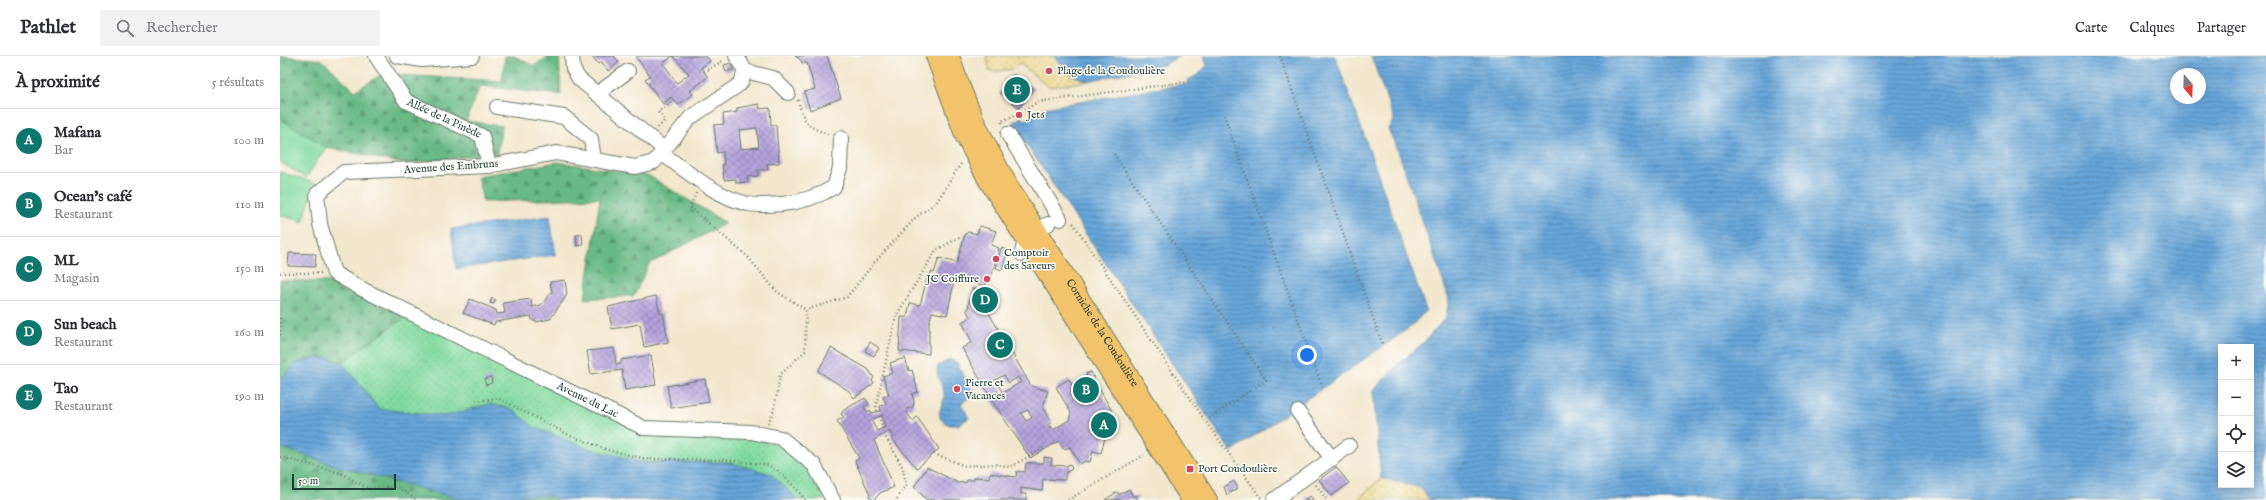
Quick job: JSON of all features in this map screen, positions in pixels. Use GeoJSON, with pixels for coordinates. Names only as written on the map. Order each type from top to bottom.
{"type":"FeatureCollection","features":[{"type":"Feature","properties":{"kind":"main road","name":"Corniche de la Coudoulière"},"geometry":{"type":"LineString","coordinates":[[935,56],[952,106],[972,154],[988,181],[1044,231],[1093,350],[1158,447],[1191,500]]}},
{"type":"Feature","properties":{"kind":"main road","name":"Corniche de la Coudoulière"},"geometry":{"type":"LineString","coordinates":[[950,56],[966,101],[987,147],[1012,191],[1044,231],[1208,500]]}},
{"type":"Feature","properties":{"kind":"street","name":"Allée de la Pinède"},"geometry":{"type":"LineString","coordinates":[[376,56],[406,101],[482,136],[489,166]]}},
{"type":"Feature","properties":{"kind":"street"},"geometry":{"type":"LineString","coordinates":[[397,56],[422,60],[472,56]]}},
{"type":"Feature","properties":{"kind":"street"},"geometry":{"type":"LineString","coordinates":[[572,56],[575,73],[663,151],[696,177],[734,199],[748,204],[763,205],[806,200],[834,186],[840,168],[841,138]]}},
{"type":"Feature","properties":{"kind":"street"},"geometry":{"type":"LineString","coordinates":[[731,58],[745,70],[773,78],[788,93]]}},
{"type":"Feature","properties":{"kind":"street","name":"Avenue des Embruns"},"geometry":{"type":"LineString","coordinates":[[334,273],[320,224],[317,194],[344,172],[489,166],[556,153],[635,167],[650,164],[663,151],[690,118],[740,84],[744,77],[745,70]]}},
{"type":"Feature","properties":{"kind":"street"},"geometry":{"type":"LineString","coordinates":[[597,94],[628,71]]}},
{"type":"Feature","properties":{"kind":"street"},"geometry":{"type":"LineString","coordinates":[[497,107],[564,117],[591,138],[594,160]]}},
{"type":"Feature","properties":{"kind":"street"},"geometry":{"type":"LineString","coordinates":[[1008,134],[1044,231]]}},
{"type":"Feature","properties":{"kind":"street","name":"Avenue du Lac"},"geometry":{"type":"LineString","coordinates":[[334,273],[362,289],[644,428],[751,432],[781,438],[814,465],[833,500]]}},
{"type":"Feature","properties":{"kind":"street"},"geometry":{"type":"LineString","coordinates":[[1298,412],[1332,459]]}},
{"type":"Feature","properties":{"kind":"street"},"geometry":{"type":"LineString","coordinates":[[1274,500],[1349,446]]}},
{"type":"Feature","properties":{"kind":"path"},"geometry":{"type":"LineString","coordinates":[[1280,56],[1383,346]]}},
{"type":"Feature","properties":{"kind":"path"},"geometry":{"type":"LineString","coordinates":[[704,72],[731,58]]}},
{"type":"Feature","properties":{"kind":"path"},"geometry":{"type":"LineString","coordinates":[[1008,134],[1001,121],[1023,112],[1037,102],[1185,82]]}},
{"type":"Feature","properties":{"kind":"path"},"geometry":{"type":"LineString","coordinates":[[788,93],[798,100],[804,121],[814,130],[841,138]]}},
{"type":"Feature","properties":{"kind":"path"},"geometry":{"type":"LineString","coordinates":[[650,138],[666,120],[658,112],[674,100]]}},
{"type":"Feature","properties":{"kind":"path"},"geometry":{"type":"LineString","coordinates":[[1224,115],[1323,389]]}},
{"type":"Feature","properties":{"kind":"path"},"geometry":{"type":"LineString","coordinates":[[698,187],[690,207],[748,257],[776,291],[806,310],[847,297],[874,263],[916,217],[936,203],[964,158],[972,154]]}},
{"type":"Feature","properties":{"kind":"path"},"geometry":{"type":"LineString","coordinates":[[1114,154],[1266,380],[1208,418]]}},
{"type":"Feature","properties":{"kind":"path"},"geometry":{"type":"LineString","coordinates":[[1044,231],[1204,419],[1262,500]]}},
{"type":"Feature","properties":{"kind":"path"},"geometry":{"type":"LineString","coordinates":[[878,411],[876,406],[896,316],[936,250],[960,237]]}},
{"type":"Feature","properties":{"kind":"path"},"geometry":{"type":"LineString","coordinates":[[280,273],[334,273]]}},
{"type":"Feature","properties":{"kind":"path"},"geometry":{"type":"LineString","coordinates":[[762,434],[774,410],[780,375],[805,351],[806,310]]}},
{"type":"Feature","properties":{"kind":"path"},"geometry":{"type":"LineString","coordinates":[[280,318],[280,335]]}},
{"type":"Feature","properties":{"kind":"path"},"geometry":{"type":"LineString","coordinates":[[476,401],[498,398],[571,436],[611,451],[647,459],[728,460],[768,465],[782,475],[805,500]]}},
{"type":"Feature","properties":{"kind":"path"},"geometry":{"type":"LineString","coordinates":[[879,416],[883,428]]}},
{"type":"Feature","properties":{"kind":"path"},"geometry":{"type":"LineString","coordinates":[[884,434],[903,468],[906,485],[896,500]]}},
{"type":"Feature","properties":{"kind":"path"},"geometry":{"type":"LineString","coordinates":[[934,454],[965,466],[994,464],[1010,467],[1046,447]]}},
{"type":"Feature","properties":{"kind":"path"},"geometry":{"type":"LineString","coordinates":[[1068,500],[1158,447]]}},
{"type":"Feature","properties":{"kind":"path"},"geometry":{"type":"LineString","coordinates":[[280,457],[341,473],[370,489],[384,487],[399,488],[417,500]]}},
{"type":"Feature","properties":{"kind":"path"},"geometry":{"type":"LineString","coordinates":[[1309,475],[1327,500]]}},
{"type":"Feature","properties":{"kind":"green space"},"geometry":{"type":"Polygon","coordinates":[[[280,56],[322,60],[355,91],[382,74],[502,81],[505,56],[514,56],[534,66],[549,56],[559,56],[561,95],[480,86],[466,121],[502,126],[497,153],[405,164],[326,147],[280,119],[280,56]]]}},
{"type":"Feature","properties":{"kind":"green space"},"geometry":{"type":"Polygon","coordinates":[[[280,119],[326,147],[306,178],[280,162],[280,119]]]}},
{"type":"Feature","properties":{"kind":"green space"},"geometry":{"type":"Polygon","coordinates":[[[558,162],[649,176],[726,223],[649,264],[634,296],[585,299],[600,198],[483,202],[477,176],[558,162]]]}},
{"type":"Feature","properties":{"kind":"green space"},"geometry":{"type":"Polygon","coordinates":[[[280,172],[315,183],[303,222],[280,215],[280,172]]]}},
{"type":"Feature","properties":{"kind":"green space"},"geometry":{"type":"Polygon","coordinates":[[[280,280],[330,282],[342,291],[407,316],[342,362],[320,357],[280,380],[280,280]]]}},
{"type":"Feature","properties":{"kind":"green space"},"geometry":{"type":"Polygon","coordinates":[[[407,316],[625,422],[745,436],[778,444],[807,468],[825,500],[798,500],[771,474],[728,462],[641,462],[590,449],[534,427],[512,409],[489,404],[446,416],[379,409],[342,362],[407,316]]]}},
{"type":"Feature","properties":{"kind":"green space"},"geometry":{"type":"Polygon","coordinates":[[[280,446],[455,498],[463,500],[280,500],[280,446]]]}},
{"type":"Feature","properties":{"kind":"green space"},"geometry":{"type":"Polygon","coordinates":[[[521,496],[551,496],[559,500],[501,500],[521,496]]]}},
{"type":"Feature","properties":{"kind":"sand","name":"Plage de la Coudoulière"},"geometry":{"type":"Polygon","coordinates":[[[986,56],[1053,56],[1072,75],[1088,81],[1049,87],[1019,63],[1013,69],[990,72],[986,56]]]}},
{"type":"Feature","properties":{"kind":"sand"},"geometry":{"type":"Polygon","coordinates":[[[1381,478],[1421,488],[1430,500],[1357,500],[1381,478]]]}},
{"type":"Feature","properties":{"kind":"water"},"geometry":{"type":"Polygon","coordinates":[[[1053,56],[1179,56],[1164,65],[1088,81],[1072,75],[1053,56]]]}},
{"type":"Feature","properties":{"kind":"water"},"geometry":{"type":"Polygon","coordinates":[[[1203,56],[1335,56],[1426,310],[1412,326],[1231,452],[1012,123],[1021,117],[1025,120],[1044,108],[1189,83],[1188,80],[1199,74],[1207,65],[1203,56]]]}},
{"type":"Feature","properties":{"kind":"water"},"geometry":{"type":"Polygon","coordinates":[[[1371,56],[2266,56],[2266,500],[1430,500],[1421,488],[1381,478],[1373,391],[1398,364],[1424,342],[1446,317],[1449,299],[1397,148],[1388,129],[1394,119],[1371,56]]]}},
{"type":"Feature","properties":{"kind":"water"},"geometry":{"type":"Polygon","coordinates":[[[550,216],[556,255],[456,269],[451,229],[550,216]]]}},
{"type":"Feature","properties":{"kind":"water"},"geometry":{"type":"Polygon","coordinates":[[[320,357],[342,362],[379,409],[446,416],[489,404],[512,409],[534,427],[590,449],[641,462],[728,462],[771,474],[798,500],[677,498],[670,500],[559,500],[551,496],[521,496],[501,500],[463,500],[330,464],[280,447],[280,380],[297,363],[320,357]]]}},
{"type":"Feature","properties":{"kind":"water","name":"Pierre et Vacances"},"geometry":{"type":"Polygon","coordinates":[[[950,359],[957,363],[975,395],[961,403],[969,418],[958,425],[950,425],[944,422],[939,415],[944,393],[937,370],[938,366],[950,359]]]}},
{"type":"Feature","properties":{"kind":"building"},"geometry":{"type":"Polygon","coordinates":[[[592,56],[614,56],[619,62],[608,71],[602,62],[598,64],[592,56]]]}},
{"type":"Feature","properties":{"kind":"building"},"geometry":{"type":"Polygon","coordinates":[[[673,56],[706,56],[710,61],[701,68],[708,77],[690,91],[693,94],[678,105],[671,97],[663,104],[645,79],[650,76],[636,57],[673,56]],[[673,56],[663,63],[677,83],[689,74],[673,56]]]}},
{"type":"Feature","properties":{"kind":"building"},"geometry":{"type":"Polygon","coordinates":[[[795,56],[827,56],[841,98],[810,110],[804,92],[815,89],[807,63],[802,63],[801,60],[795,56]]]}},
{"type":"Feature","properties":{"kind":"building"},"geometry":{"type":"Polygon","coordinates":[[[732,63],[734,69],[726,72],[724,65],[732,63]]]}},
{"type":"Feature","properties":{"kind":"building"},"geometry":{"type":"Polygon","coordinates":[[[1013,75],[1034,89],[1019,108],[1000,93],[1013,75]]]}},
{"type":"Feature","properties":{"kind":"building"},"geometry":{"type":"Polygon","coordinates":[[[759,104],[760,109],[770,108],[771,125],[776,125],[779,163],[767,164],[768,170],[758,170],[758,176],[747,177],[748,182],[736,183],[736,179],[724,180],[722,164],[724,164],[723,152],[717,153],[714,125],[724,124],[723,114],[737,112],[737,108],[759,104]],[[757,128],[739,130],[741,149],[759,147],[757,128]]]}},
{"type":"Feature","properties":{"kind":"building"},"geometry":{"type":"Polygon","coordinates":[[[980,226],[996,231],[991,245],[999,248],[990,281],[987,280],[985,286],[955,278],[947,315],[932,312],[929,324],[929,354],[899,351],[901,317],[907,317],[910,303],[920,305],[927,278],[929,279],[931,272],[934,273],[939,258],[957,263],[965,234],[968,232],[977,234],[980,226]]]}},
{"type":"Feature","properties":{"kind":"building"},"geometry":{"type":"Polygon","coordinates":[[[582,234],[583,245],[577,246],[576,235],[582,234]]]}},
{"type":"Feature","properties":{"kind":"building"},"geometry":{"type":"Polygon","coordinates":[[[1001,248],[1008,250],[1002,270],[996,268],[1001,248]]]}},
{"type":"Feature","properties":{"kind":"building"},"geometry":{"type":"Polygon","coordinates":[[[289,253],[316,254],[315,267],[288,266],[289,253]]]}},
{"type":"Feature","properties":{"kind":"building"},"geometry":{"type":"Polygon","coordinates":[[[565,280],[567,295],[550,319],[536,322],[532,320],[531,316],[495,322],[494,325],[463,313],[470,299],[496,310],[497,314],[505,313],[503,303],[531,299],[532,307],[541,305],[552,292],[550,282],[565,280]]]}},
{"type":"Feature","properties":{"kind":"building"},"geometry":{"type":"Polygon","coordinates":[[[973,288],[990,292],[986,308],[1031,386],[1048,391],[1043,407],[1052,422],[1047,425],[1048,427],[1051,426],[1053,430],[1069,420],[1071,413],[1056,387],[1069,379],[1072,385],[1091,372],[1095,379],[1092,381],[1095,386],[1097,385],[1112,411],[1101,453],[1093,451],[1090,462],[1085,461],[1080,464],[1070,447],[1064,449],[1059,441],[1030,458],[993,402],[962,348],[972,342],[962,322],[970,317],[967,311],[973,288]],[[1004,375],[995,380],[1003,393],[1021,382],[1018,377],[1009,383],[1004,375]],[[1028,410],[1021,413],[1026,421],[1032,418],[1028,410]]]}},
{"type":"Feature","properties":{"kind":"building"},"geometry":{"type":"Polygon","coordinates":[[[656,296],[660,314],[663,313],[668,342],[644,347],[640,324],[612,329],[608,307],[656,296]]]}},
{"type":"Feature","properties":{"kind":"building"},"geometry":{"type":"Polygon","coordinates":[[[492,298],[496,300],[494,304],[490,303],[492,298]]]}},
{"type":"Feature","properties":{"kind":"building"},"geometry":{"type":"Polygon","coordinates":[[[870,342],[879,348],[874,356],[865,351],[870,342]]]}},
{"type":"Feature","properties":{"kind":"building"},"geometry":{"type":"Polygon","coordinates":[[[614,348],[616,364],[621,364],[621,360],[651,355],[656,385],[625,390],[622,370],[591,374],[587,351],[614,348]]]}},
{"type":"Feature","properties":{"kind":"building"},"geometry":{"type":"Polygon","coordinates":[[[831,348],[868,369],[874,378],[872,380],[874,383],[854,398],[849,391],[818,371],[831,348]]]}},
{"type":"Feature","properties":{"kind":"building"},"geometry":{"type":"Polygon","coordinates":[[[905,358],[909,371],[912,370],[918,392],[912,394],[914,402],[913,407],[906,409],[913,421],[917,417],[939,449],[917,468],[891,438],[893,437],[889,431],[874,440],[894,487],[880,493],[874,500],[869,497],[870,495],[855,461],[859,458],[837,421],[844,417],[841,414],[844,410],[865,398],[869,404],[864,407],[867,412],[870,410],[872,413],[881,411],[880,406],[886,404],[883,397],[889,395],[883,376],[893,373],[890,363],[905,358]],[[882,415],[871,420],[877,431],[885,427],[882,415]]]}},
{"type":"Feature","properties":{"kind":"building"},"geometry":{"type":"Polygon","coordinates":[[[491,377],[492,383],[486,385],[484,379],[491,377]]]}},
{"type":"Feature","properties":{"kind":"building"},"geometry":{"type":"Polygon","coordinates":[[[705,379],[709,402],[671,408],[667,386],[705,379]]]}},
{"type":"Feature","properties":{"kind":"building"},"geometry":{"type":"Polygon","coordinates":[[[1044,457],[1052,458],[1051,465],[1066,466],[1070,464],[1072,469],[1065,473],[1065,480],[1043,479],[1042,491],[1021,488],[1021,494],[1026,494],[1026,500],[927,500],[914,487],[927,467],[958,483],[967,482],[967,480],[974,480],[974,477],[989,478],[990,473],[1016,477],[1017,471],[1025,472],[1026,463],[1044,463],[1044,457]]]}},
{"type":"Feature","properties":{"kind":"building"},"geometry":{"type":"Polygon","coordinates":[[[1336,467],[1349,483],[1332,496],[1319,480],[1336,467]]]}},
{"type":"Feature","properties":{"kind":"building"},"geometry":{"type":"Polygon","coordinates":[[[1234,481],[1238,488],[1227,495],[1224,487],[1234,481]]]}},
{"type":"Feature","properties":{"kind":"building"},"geometry":{"type":"Polygon","coordinates":[[[1129,489],[1133,497],[1136,495],[1138,500],[1105,500],[1117,492],[1119,495],[1129,489]]]}},
{"type":"Feature","properties":{"kind":"building"},"geometry":{"type":"Polygon","coordinates":[[[1310,496],[1314,500],[1304,500],[1310,496]]]}},
{"type":"Feature","properties":{"kind":"place","name":"Plage de la Coudoulière"},"geometry":{"type":"Point","coordinates":[1049,71]}},
{"type":"Feature","properties":{"kind":"place","name":"Tao"},"geometry":{"type":"Point","coordinates":[1017,90]}},
{"type":"Feature","properties":{"kind":"place","name":"Jet6"},"geometry":{"type":"Point","coordinates":[1019,115]}},
{"type":"Feature","properties":{"kind":"place","name":"Comptoir des Saveurs"},"geometry":{"type":"Point","coordinates":[996,259]}},
{"type":"Feature","properties":{"kind":"place","name":"JC Coiffure"},"geometry":{"type":"Point","coordinates":[987,279]}},
{"type":"Feature","properties":{"kind":"place","name":"Sun beach"},"geometry":{"type":"Point","coordinates":[985,300]}},
{"type":"Feature","properties":{"kind":"place","name":"ML"},"geometry":{"type":"Point","coordinates":[1000,345]}},
{"type":"Feature","properties":{"kind":"place","name":"Pierre et Vacances"},"geometry":{"type":"Point","coordinates":[957,389]}},
{"type":"Feature","properties":{"kind":"place","name":"Ocean's café"},"geometry":{"type":"Point","coordinates":[1086,390]}},
{"type":"Feature","properties":{"kind":"place","name":"Mafana"},"geometry":{"type":"Point","coordinates":[1104,425]}},
{"type":"Feature","properties":{"kind":"place","name":"Port Coudoulière"},"geometry":{"type":"Point","coordinates":[1190,469]}}]}
